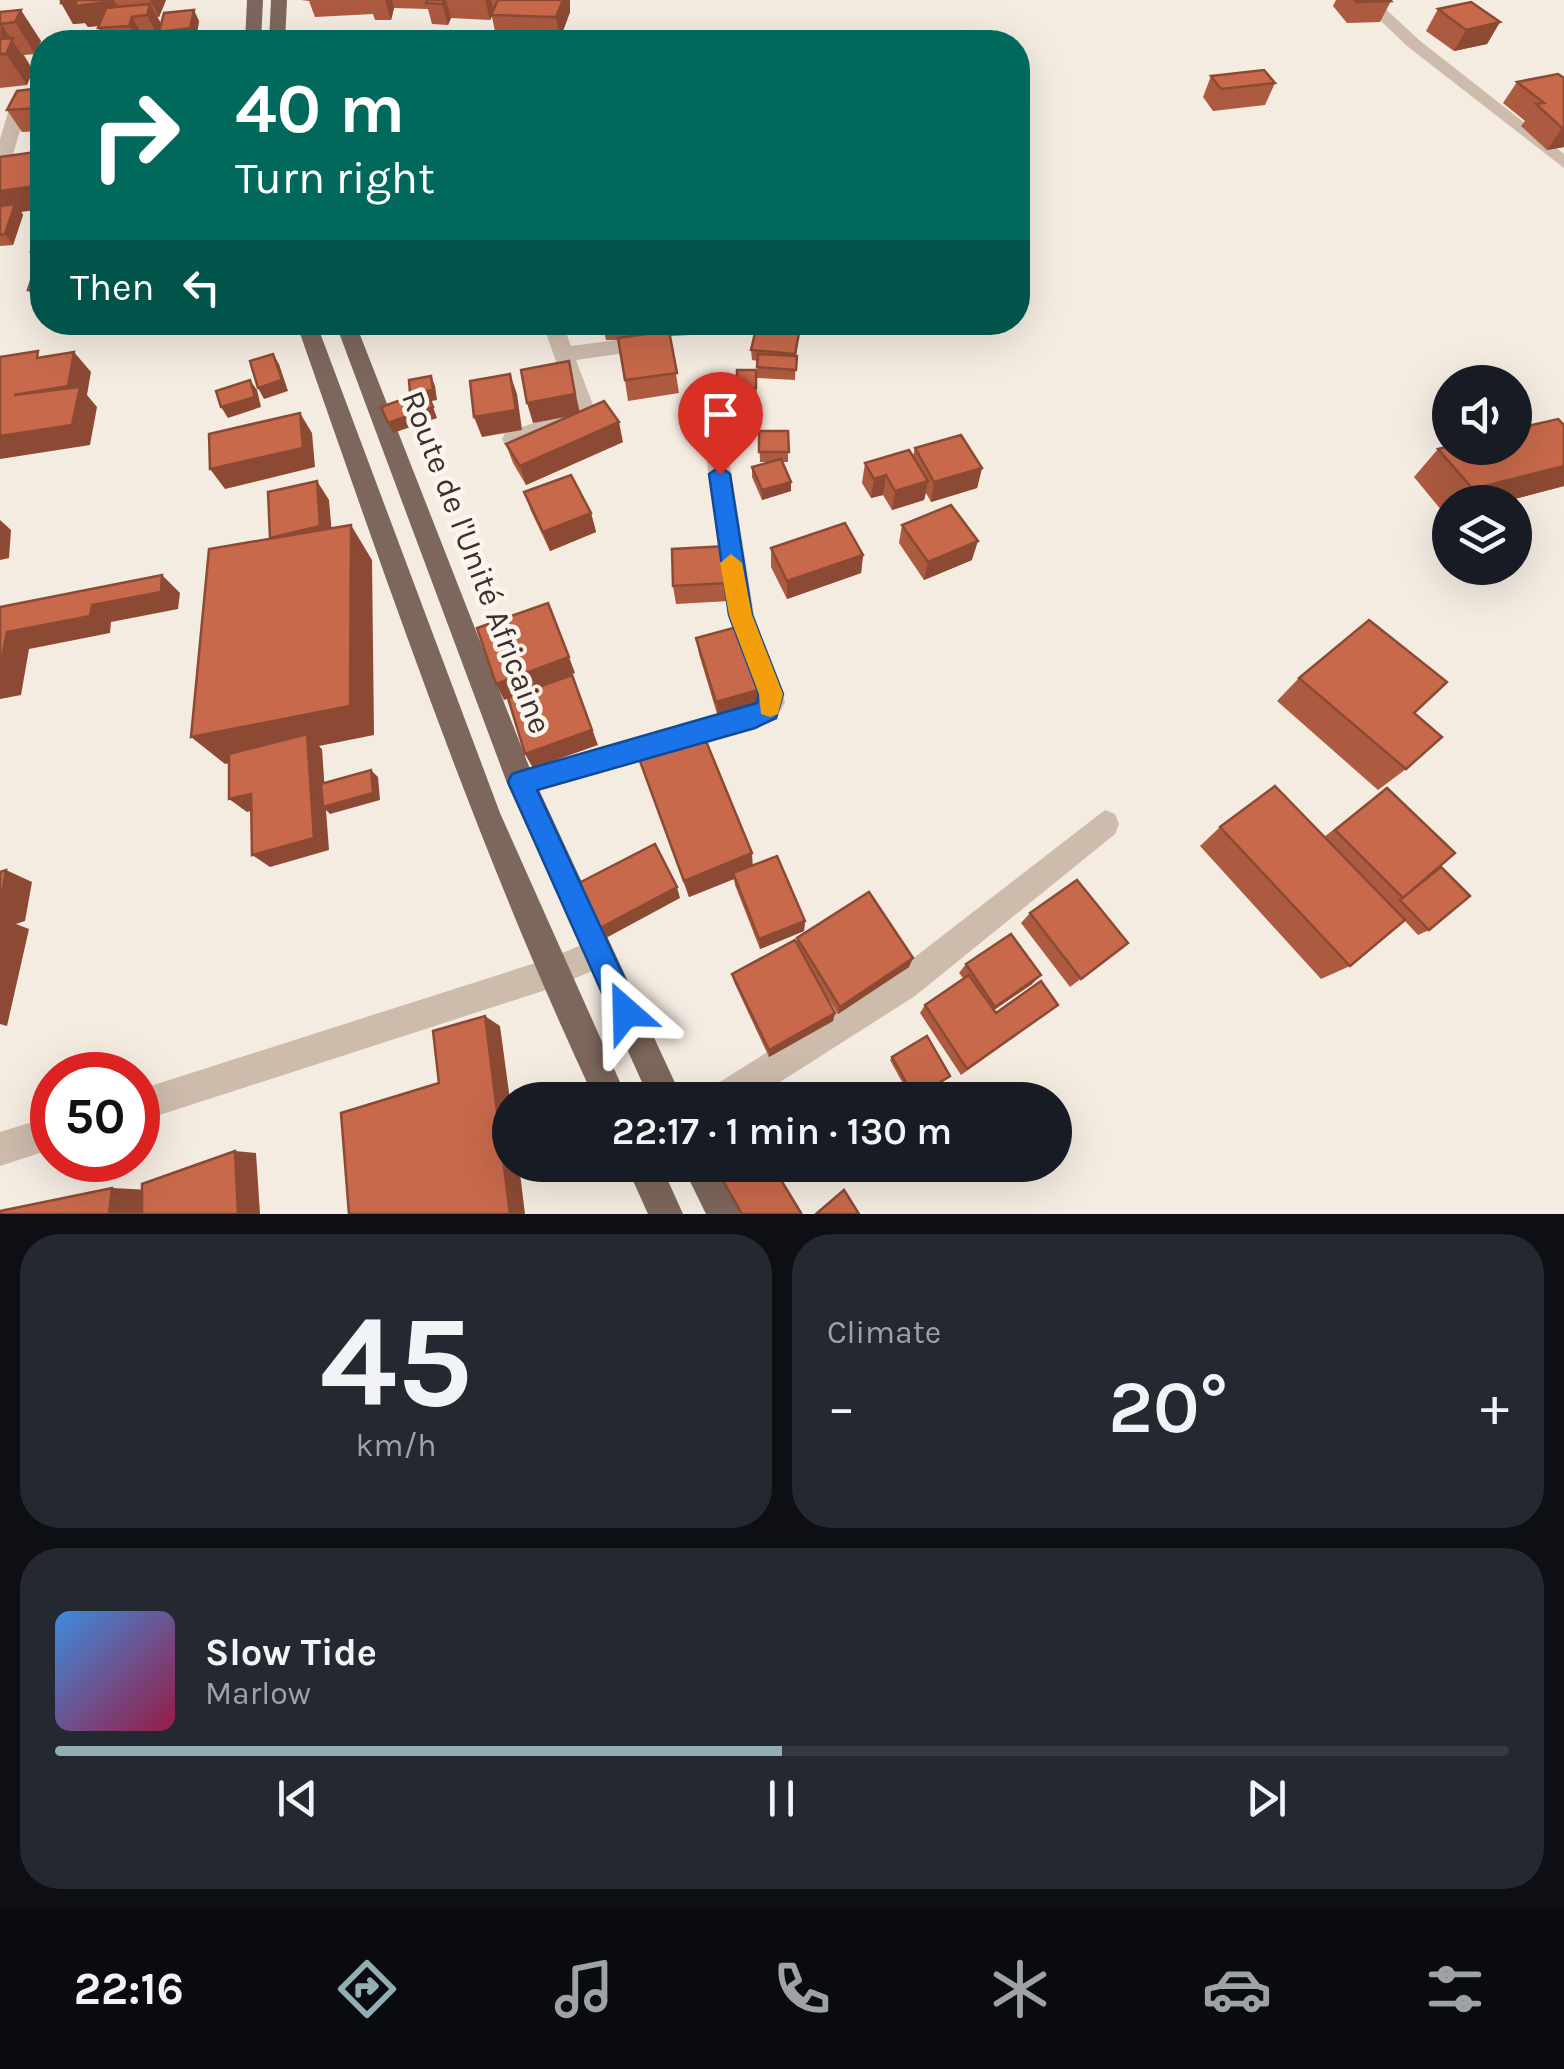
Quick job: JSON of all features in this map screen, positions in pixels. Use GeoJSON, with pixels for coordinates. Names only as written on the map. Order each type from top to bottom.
{"type":"FeatureCollection","features":[{"type":"Feature","properties":{"kind":"main road"},"geometry":{"type":"LineString","coordinates":[[254,30],[255,0]]}},
{"type":"Feature","properties":{"kind":"main road"},"geometry":{"type":"LineString","coordinates":[[278,30],[279,0]]}},
{"type":"Feature","properties":{"kind":"main road"},"geometry":{"type":"LineString","coordinates":[[311,335],[478,796],[550,974],[603,1082]]}},
{"type":"Feature","properties":{"kind":"main road","name":"Route de l'Unité Africaine"},"geometry":{"type":"LineString","coordinates":[[349,335],[521,782],[659,1082]]}},
{"type":"Feature","properties":{"kind":"main road"},"geometry":{"type":"LineString","coordinates":[[651,1182],[666,1214]]}},
{"type":"Feature","properties":{"kind":"main road"},"geometry":{"type":"LineString","coordinates":[[708,1182],[724,1214]]}},
{"type":"Feature","properties":{"kind":"street"},"geometry":{"type":"LineString","coordinates":[[1367,0],[1414,43],[1564,163]]}},
{"type":"Feature","properties":{"kind":"street"},"geometry":{"type":"LineString","coordinates":[[0,168],[18,106],[30,104]]}},
{"type":"Feature","properties":{"kind":"street"},"geometry":{"type":"LineString","coordinates":[[512,439],[585,413],[557,335]]}},
{"type":"Feature","properties":{"kind":"street"},"geometry":{"type":"LineString","coordinates":[[564,354],[632,344]]}},
{"type":"Feature","properties":{"kind":"street"},"geometry":{"type":"LineString","coordinates":[[521,782],[755,717],[772,702],[740,615],[716,440]]}},
{"type":"Feature","properties":{"kind":"street"},"geometry":{"type":"LineString","coordinates":[[750,1082],[904,985],[1106,824]]}},
{"type":"Feature","properties":{"kind":"street"},"geometry":{"type":"LineString","coordinates":[[160,1099],[550,974],[598,953]]}},
{"type":"Feature","properties":{"kind":"street"},"geometry":{"type":"LineString","coordinates":[[0,1149],[30,1140]]}},
{"type":"Feature","properties":{"kind":"building"},"geometry":{"type":"Polygon","coordinates":[[[61,0],[106,2],[76,6],[76,1],[61,0]]]}},
{"type":"Feature","properties":{"kind":"building"},"geometry":{"type":"Polygon","coordinates":[[[498,0],[563,0],[556,17],[491,15],[498,0]]]}},
{"type":"Feature","properties":{"kind":"building"},"geometry":{"type":"Polygon","coordinates":[[[1471,2],[1500,22],[1466,30],[1438,9],[1471,2]]]}},
{"type":"Feature","properties":{"kind":"building"},"geometry":{"type":"Polygon","coordinates":[[[150,4],[147,15],[132,17],[129,26],[98,28],[106,8],[150,4]]]}},
{"type":"Feature","properties":{"kind":"building"},"geometry":{"type":"Polygon","coordinates":[[[21,10],[15,22],[0,26],[0,12],[21,10]]]}},
{"type":"Feature","properties":{"kind":"building"},"geometry":{"type":"Polygon","coordinates":[[[194,10],[190,28],[174,30],[160,30],[164,13],[194,10]]]}},
{"type":"Feature","properties":{"kind":"building"},"geometry":{"type":"Polygon","coordinates":[[[13,38],[6,54],[0,54],[0,39],[13,38]]]}},
{"type":"Feature","properties":{"kind":"building"},"geometry":{"type":"Polygon","coordinates":[[[1264,70],[1275,83],[1221,89],[1211,76],[1264,70]]]}},
{"type":"Feature","properties":{"kind":"building"},"geometry":{"type":"Polygon","coordinates":[[[1558,74],[1564,78],[1564,128],[1536,104],[1544,103],[1517,82],[1558,74]]]}},
{"type":"Feature","properties":{"kind":"building"},"geometry":{"type":"Polygon","coordinates":[[[30,89],[30,109],[7,110],[17,91],[30,89]]]}},
{"type":"Feature","properties":{"kind":"building"},"geometry":{"type":"Polygon","coordinates":[[[30,153],[30,187],[0,191],[0,157],[30,153]]]}},
{"type":"Feature","properties":{"kind":"building"},"geometry":{"type":"Polygon","coordinates":[[[15,204],[5,234],[0,235],[0,206],[15,204]]]}},
{"type":"Feature","properties":{"kind":"building"},"geometry":{"type":"Polygon","coordinates":[[[670,335],[677,373],[625,380],[618,338],[670,335]]]}},
{"type":"Feature","properties":{"kind":"building"},"geometry":{"type":"Polygon","coordinates":[[[755,335],[799,335],[795,354],[751,350],[755,335]]]}},
{"type":"Feature","properties":{"kind":"building"},"geometry":{"type":"Polygon","coordinates":[[[38,351],[37,358],[74,352],[68,386],[14,395],[80,387],[72,425],[0,436],[0,357],[38,351]]]}},
{"type":"Feature","properties":{"kind":"building"},"geometry":{"type":"Polygon","coordinates":[[[273,354],[282,380],[258,388],[250,361],[273,354]]]}},
{"type":"Feature","properties":{"kind":"building"},"geometry":{"type":"Polygon","coordinates":[[[758,354],[797,356],[796,370],[757,367],[758,354]]]}},
{"type":"Feature","properties":{"kind":"building"},"geometry":{"type":"Polygon","coordinates":[[[569,361],[575,394],[527,403],[521,370],[569,361]]]}},
{"type":"Feature","properties":{"kind":"building"},"geometry":{"type":"Polygon","coordinates":[[[737,370],[756,370],[756,388],[737,387],[737,370]]]}},
{"type":"Feature","properties":{"kind":"building"},"geometry":{"type":"Polygon","coordinates":[[[510,374],[516,410],[474,417],[470,381],[510,374]]]}},
{"type":"Feature","properties":{"kind":"building"},"geometry":{"type":"Polygon","coordinates":[[[431,376],[433,390],[410,393],[409,380],[431,376]]]}},
{"type":"Feature","properties":{"kind":"building"},"geometry":{"type":"Polygon","coordinates":[[[250,380],[255,397],[221,407],[216,391],[250,380]]]}},
{"type":"Feature","properties":{"kind":"building"},"geometry":{"type":"Polygon","coordinates":[[[426,391],[433,407],[388,423],[381,407],[426,391]]]}},
{"type":"Feature","properties":{"kind":"building"},"geometry":{"type":"Polygon","coordinates":[[[604,401],[619,422],[520,466],[506,444],[604,401]]]}},
{"type":"Feature","properties":{"kind":"building"},"geometry":{"type":"Polygon","coordinates":[[[300,413],[303,448],[210,469],[209,434],[300,413]]]}},
{"type":"Feature","properties":{"kind":"building"},"geometry":{"type":"Polygon","coordinates":[[[1558,419],[1564,425],[1564,466],[1489,485],[1470,485],[1452,465],[1532,465],[1532,425],[1558,419]]]}},
{"type":"Feature","properties":{"kind":"building"},"geometry":{"type":"Polygon","coordinates":[[[759,431],[788,431],[789,452],[759,452],[759,431]]]}},
{"type":"Feature","properties":{"kind":"building"},"geometry":{"type":"Polygon","coordinates":[[[961,435],[982,468],[934,482],[915,448],[961,435]]]}},
{"type":"Feature","properties":{"kind":"building"},"geometry":{"type":"Polygon","coordinates":[[[909,450],[928,481],[895,491],[886,475],[874,479],[865,463],[909,450]]]}},
{"type":"Feature","properties":{"kind":"building"},"geometry":{"type":"Polygon","coordinates":[[[781,459],[791,482],[762,490],[752,467],[781,459]]]}},
{"type":"Feature","properties":{"kind":"building"},"geometry":{"type":"Polygon","coordinates":[[[571,475],[591,513],[543,532],[524,492],[571,475]]]}},
{"type":"Feature","properties":{"kind":"building"},"geometry":{"type":"Polygon","coordinates":[[[317,481],[320,526],[270,538],[268,492],[317,481]]]}},
{"type":"Feature","properties":{"kind":"building"},"geometry":{"type":"Polygon","coordinates":[[[951,505],[978,541],[928,562],[902,525],[951,505]]]}},
{"type":"Feature","properties":{"kind":"building"},"geometry":{"type":"Polygon","coordinates":[[[845,523],[863,555],[787,581],[771,548],[845,523]]]}},
{"type":"Feature","properties":{"kind":"building"},"geometry":{"type":"Polygon","coordinates":[[[351,525],[350,706],[191,737],[209,549],[351,525]]]}},
{"type":"Feature","properties":{"kind":"building"},"geometry":{"type":"Polygon","coordinates":[[[727,546],[728,583],[673,586],[672,549],[727,546]]]}},
{"type":"Feature","properties":{"kind":"building"},"geometry":{"type":"Polygon","coordinates":[[[162,575],[161,592],[92,605],[90,616],[7,632],[0,667],[0,607],[162,575]]]}},
{"type":"Feature","properties":{"kind":"building"},"geometry":{"type":"Polygon","coordinates":[[[548,603],[569,657],[496,684],[477,628],[548,603]]]}},
{"type":"Feature","properties":{"kind":"building"},"geometry":{"type":"Polygon","coordinates":[[[1369,620],[1447,682],[1414,713],[1442,737],[1406,769],[1299,678],[1369,620]]]}},
{"type":"Feature","properties":{"kind":"building"},"geometry":{"type":"Polygon","coordinates":[[[748,624],[769,687],[716,702],[696,638],[748,624]]]}},
{"type":"Feature","properties":{"kind":"building"},"geometry":{"type":"Polygon","coordinates":[[[572,675],[592,730],[525,754],[508,698],[572,675]]]}},
{"type":"Feature","properties":{"kind":"building"},"geometry":{"type":"Polygon","coordinates":[[[701,729],[752,853],[684,881],[637,753],[701,729]]]}},
{"type":"Feature","properties":{"kind":"building"},"geometry":{"type":"Polygon","coordinates":[[[307,734],[314,838],[252,855],[251,794],[229,799],[229,754],[307,734]]]}},
{"type":"Feature","properties":{"kind":"building"},"geometry":{"type":"Polygon","coordinates":[[[371,770],[373,793],[323,807],[321,784],[371,770]]]}},
{"type":"Feature","properties":{"kind":"building"},"geometry":{"type":"Polygon","coordinates":[[[1275,786],[1405,920],[1350,966],[1220,827],[1275,786]]]}},
{"type":"Feature","properties":{"kind":"building"},"geometry":{"type":"Polygon","coordinates":[[[1387,788],[1455,853],[1403,898],[1335,830],[1387,788]]]}},
{"type":"Feature","properties":{"kind":"building"},"geometry":{"type":"Polygon","coordinates":[[[655,844],[677,887],[600,928],[579,883],[655,844]]]}},
{"type":"Feature","properties":{"kind":"building"},"geometry":{"type":"Polygon","coordinates":[[[777,856],[805,921],[759,939],[733,873],[777,856]]]}},
{"type":"Feature","properties":{"kind":"building"},"geometry":{"type":"Polygon","coordinates":[[[1441,867],[1470,896],[1429,930],[1400,900],[1441,867]]]}},
{"type":"Feature","properties":{"kind":"building"},"geometry":{"type":"Polygon","coordinates":[[[6,870],[0,906],[0,872],[6,870]]]}},
{"type":"Feature","properties":{"kind":"building"},"geometry":{"type":"Polygon","coordinates":[[[1077,880],[1128,943],[1081,979],[1030,913],[1077,880]]]}},
{"type":"Feature","properties":{"kind":"building"},"geometry":{"type":"Polygon","coordinates":[[[869,892],[913,958],[840,1007],[797,938],[869,892]]]}},
{"type":"Feature","properties":{"kind":"building"},"geometry":{"type":"Polygon","coordinates":[[[1011,934],[1041,975],[995,1007],[966,964],[1011,934]]]}},
{"type":"Feature","properties":{"kind":"building"},"geometry":{"type":"Polygon","coordinates":[[[795,940],[835,1013],[769,1050],[732,974],[795,940]]]}},
{"type":"Feature","properties":{"kind":"building"},"geometry":{"type":"Polygon","coordinates":[[[969,975],[996,1013],[1041,981],[1058,1005],[967,1069],[925,1005],[969,975]]]}},
{"type":"Feature","properties":{"kind":"building"},"geometry":{"type":"Polygon","coordinates":[[[485,1016],[493,1082],[492,1182],[506,1182],[510,1214],[349,1214],[341,1113],[439,1083],[433,1031],[485,1016]]]}},
{"type":"Feature","properties":{"kind":"building"},"geometry":{"type":"Polygon","coordinates":[[[927,1036],[950,1076],[940,1082],[906,1082],[892,1057],[927,1036]]]}},
{"type":"Feature","properties":{"kind":"building"},"geometry":{"type":"Polygon","coordinates":[[[235,1151],[238,1214],[142,1214],[142,1184],[160,1182],[160,1178],[235,1151]]]}},
{"type":"Feature","properties":{"kind":"building"},"geometry":{"type":"Polygon","coordinates":[[[724,1182],[782,1182],[801,1213],[799,1214],[742,1214],[724,1182]]]}},
{"type":"Feature","properties":{"kind":"building"},"geometry":{"type":"Polygon","coordinates":[[[112,1188],[109,1214],[0,1214],[0,1211],[112,1188]]]}},
{"type":"Feature","properties":{"kind":"building"},"geometry":{"type":"Polygon","coordinates":[[[844,1190],[859,1214],[816,1214],[844,1190]]]}},
{"type":"Feature","properties":{"kind":"slow traffic"},"geometry":{"type":"LineString","coordinates":[[731,563],[740,615],[771,694],[770,706]]}},
{"type":"Feature","properties":{"kind":"route"},"geometry":{"type":"LineString","coordinates":[[626,1012],[521,782],[755,717],[767,710],[771,694],[740,615],[720,474]]}}]}
